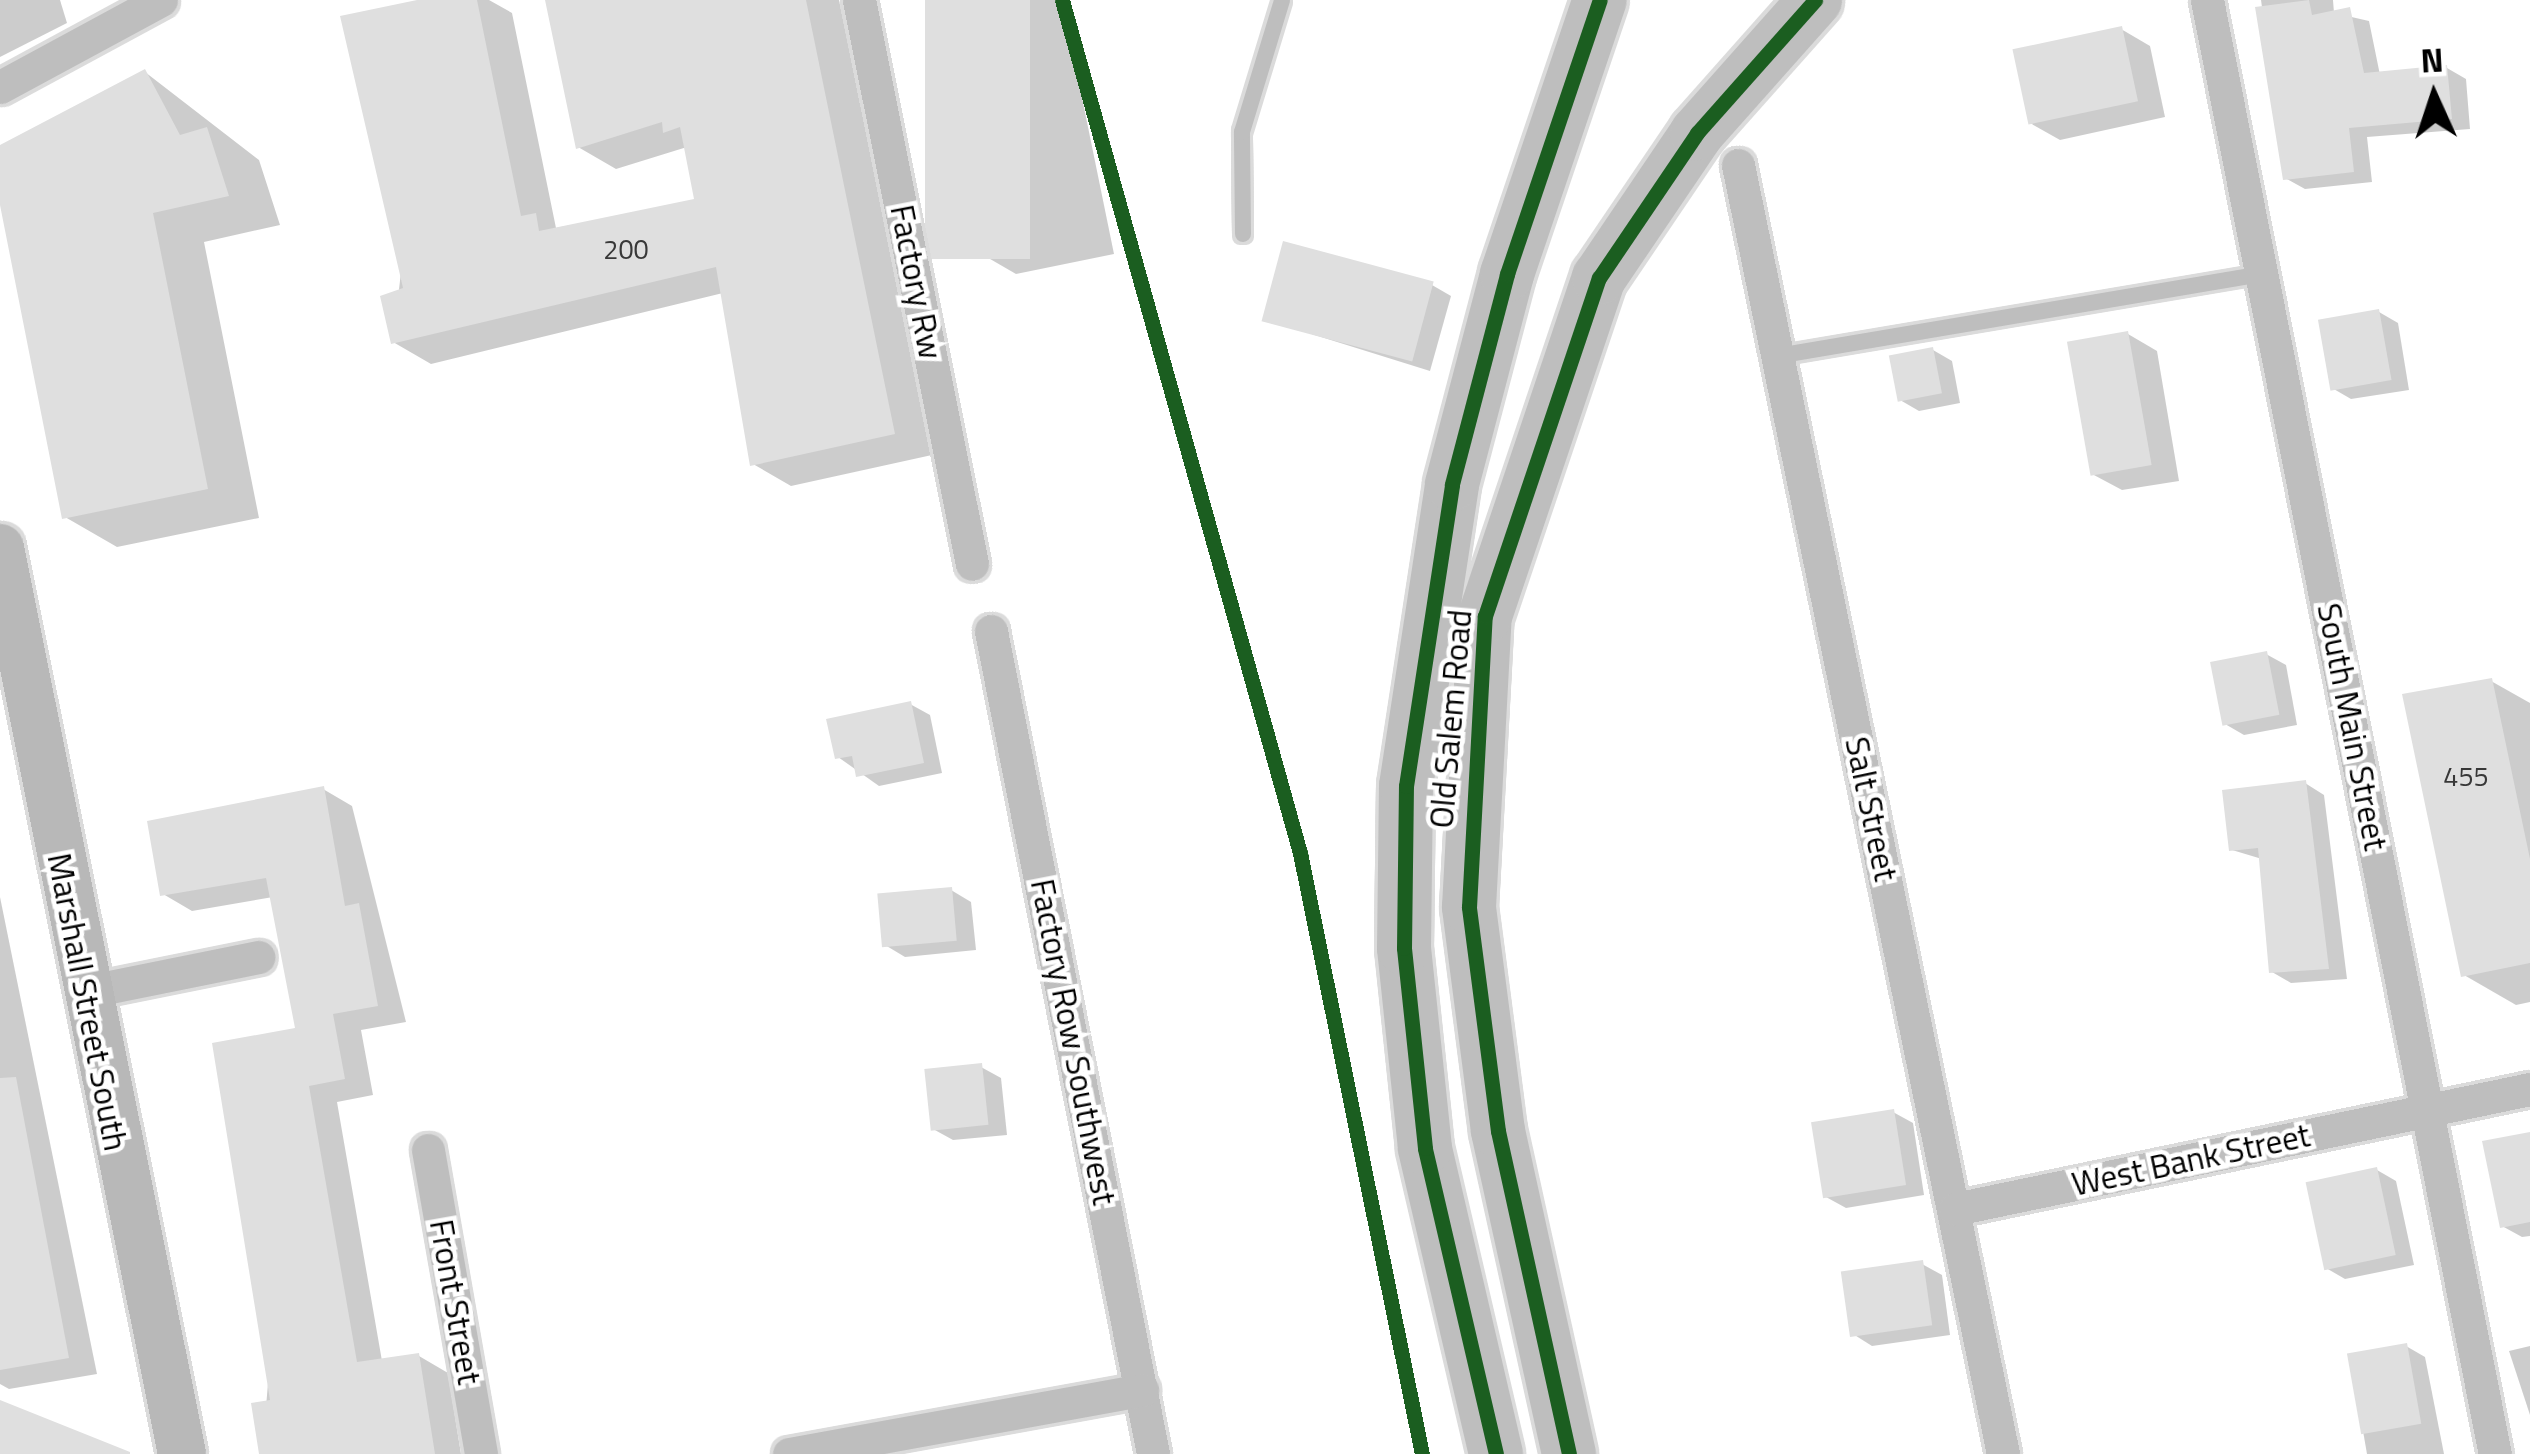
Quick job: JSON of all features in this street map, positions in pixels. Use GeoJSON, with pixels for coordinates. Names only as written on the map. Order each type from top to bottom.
{"type":"FeatureCollection","features":[{"type":"Feature","properties":{"kind":"main road","name":"Old Salem Road"},"geometry":{"type":"LineString","coordinates":[[1496,1454],[1424,1148],[1404,948],[1406,786],[1452,484],[1507,274],[1600,0]]}},
{"type":"Feature","properties":{"kind":"main road","name":"Old Salem Road"},"geometry":{"type":"LineString","coordinates":[[1569,1454],[1498,1131],[1469,907],[1485,616],[1599,278],[1697,133],[1815,0]]}},
{"type":"Feature","properties":{"kind":"main road","name":"Marshall Street South"},"geometry":{"type":"LineString","coordinates":[[0,548],[85,992],[182,1454]]}},
{"type":"Feature","properties":{"kind":"street"},"geometry":{"type":"LineString","coordinates":[[0,87],[161,0]]}},
{"type":"Feature","properties":{"kind":"street","name":"Factory Rw"},"geometry":{"type":"LineString","coordinates":[[859,0],[973,564]]}},
{"type":"Feature","properties":{"kind":"street","name":"South Main Street"},"geometry":{"type":"LineString","coordinates":[[2207,0],[2495,1454]]}},
{"type":"Feature","properties":{"kind":"street","name":"Salt Street"},"geometry":{"type":"LineString","coordinates":[[1738,165],[2002,1454]]}},
{"type":"Feature","properties":{"kind":"street","name":"Factory Row Southwest"},"geometry":{"type":"LineString","coordinates":[[992,631],[1153,1454]]}},
{"type":"Feature","properties":{"kind":"street"},"geometry":{"type":"LineString","coordinates":[[85,992],[258,957]]}},
{"type":"Feature","properties":{"kind":"street","name":"West Bank Street"},"geometry":{"type":"LineString","coordinates":[[1954,1209],[2530,1089]]}},
{"type":"Feature","properties":{"kind":"street","name":"Front Street"},"geometry":{"type":"LineString","coordinates":[[428,1150],[481,1454]]}},
{"type":"Feature","properties":{"kind":"street"},"geometry":{"type":"LineString","coordinates":[[789,1454],[1142,1390]]}},
{"type":"Feature","properties":{"kind":"lane"},"geometry":{"type":"LineString","coordinates":[[1243,234],[1242,132],[1282,0]]}},
{"type":"Feature","properties":{"kind":"lane"},"geometry":{"type":"LineString","coordinates":[[1777,356],[2262,274]]}},
{"type":"Feature","properties":{"kind":"building"},"geometry":{"type":"Polygon","coordinates":[[[417,0],[477,0],[521,216],[536,213],[539,231],[694,199],[680,127],[663,133],[662,122],[576,149],[545,0],[806,0],[895,434],[750,466],[716,267],[391,344],[380,296],[403,288],[340,16],[417,0]]]}},
{"type":"Feature","properties":{"kind":"building"},"geometry":{"type":"Polygon","coordinates":[[[925,0],[1030,0],[1030,259],[925,259],[925,0]]]}},
{"type":"Feature","properties":{"kind":"building"},"geometry":{"type":"Polygon","coordinates":[[[2309,0],[2312,15],[2350,7],[2364,73],[2447,65],[2452,119],[2349,128],[2354,172],[2283,180],[2255,7],[2309,0]]]}},
{"type":"Feature","properties":{"kind":"building"},"geometry":{"type":"Polygon","coordinates":[[[2122,26],[2138,101],[2028,125],[2012,49],[2122,26]]]}},
{"type":"Feature","properties":{"kind":"building"},"geometry":{"type":"Polygon","coordinates":[[[145,69],[180,135],[207,127],[229,196],[153,213],[208,489],[62,519],[0,205],[0,145],[145,69]]]}},
{"type":"Feature","properties":{"kind":"building"},"geometry":{"type":"Polygon","coordinates":[[[1283,241],[1434,281],[1412,362],[1262,321],[1283,241]]]}},
{"type":"Feature","properties":{"kind":"building"},"geometry":{"type":"Polygon","coordinates":[[[2379,309],[2392,380],[2330,391],[2318,320],[2379,309]]]}},
{"type":"Feature","properties":{"kind":"building"},"geometry":{"type":"Polygon","coordinates":[[[2128,331],[2152,465],[2091,476],[2067,342],[2128,331]]]}},
{"type":"Feature","properties":{"kind":"building"},"geometry":{"type":"Polygon","coordinates":[[[1933,347],[1942,393],[1898,402],[1889,356],[1933,347]]]}},
{"type":"Feature","properties":{"kind":"building"},"geometry":{"type":"Polygon","coordinates":[[[2267,651],[2279,715],[2222,726],[2210,662],[2267,651]]]}},
{"type":"Feature","properties":{"kind":"building"},"geometry":{"type":"Polygon","coordinates":[[[2492,678],[2530,859],[2530,963],[2461,977],[2402,694],[2492,678]]]}},
{"type":"Feature","properties":{"kind":"building"},"geometry":{"type":"Polygon","coordinates":[[[911,701],[924,763],[856,777],[852,756],[835,759],[826,719],[911,701]]]}},
{"type":"Feature","properties":{"kind":"building"},"geometry":{"type":"Polygon","coordinates":[[[2306,780],[2329,969],[2269,973],[2258,848],[2229,851],[2222,790],[2306,780]]]}},
{"type":"Feature","properties":{"kind":"building"},"geometry":{"type":"Polygon","coordinates":[[[324,786],[345,906],[359,903],[378,1006],[333,1014],[345,1079],[309,1086],[357,1362],[419,1353],[435,1454],[259,1454],[251,1403],[270,1400],[212,1043],[295,1028],[266,878],[160,896],[147,821],[324,786]]]}},
{"type":"Feature","properties":{"kind":"building"},"geometry":{"type":"Polygon","coordinates":[[[952,887],[957,941],[882,947],[877,894],[952,887]]]}},
{"type":"Feature","properties":{"kind":"building"},"geometry":{"type":"Polygon","coordinates":[[[982,1063],[988,1125],[931,1131],[924,1069],[982,1063]]]}},
{"type":"Feature","properties":{"kind":"building"},"geometry":{"type":"Polygon","coordinates":[[[16,1077],[69,1358],[0,1370],[0,1078],[16,1077]]]}},
{"type":"Feature","properties":{"kind":"building"},"geometry":{"type":"Polygon","coordinates":[[[1894,1109],[1906,1185],[1823,1198],[1811,1122],[1894,1109]]]}},
{"type":"Feature","properties":{"kind":"building"},"geometry":{"type":"Polygon","coordinates":[[[2530,1132],[2530,1222],[2500,1228],[2482,1141],[2530,1132]]]}},
{"type":"Feature","properties":{"kind":"building"},"geometry":{"type":"Polygon","coordinates":[[[2377,1167],[2396,1255],[2324,1270],[2306,1182],[2377,1167]]]}},
{"type":"Feature","properties":{"kind":"building"},"geometry":{"type":"Polygon","coordinates":[[[1923,1260],[1932,1325],[1850,1337],[1841,1272],[1923,1260]]]}},
{"type":"Feature","properties":{"kind":"building"},"geometry":{"type":"Polygon","coordinates":[[[2407,1343],[2421,1424],[2361,1434],[2347,1354],[2407,1343]]]}},
{"type":"Feature","properties":{"kind":"building"},"geometry":{"type":"Polygon","coordinates":[[[0,1400],[130,1452],[130,1454],[0,1454],[0,1400]]]}},
{"type":"Feature","properties":{"kind":"cycle path"},"geometry":{"type":"LineString","coordinates":[[1062,0],[1300,853],[1422,1454]]}},
{"type":"Feature","properties":{"kind":"cycle path"},"geometry":{"type":"LineString","coordinates":[[1496,1454],[1425,1148],[1404,948],[1406,786],[1452,484],[1507,274],[1600,0]]}},
{"type":"Feature","properties":{"kind":"cycle path"},"geometry":{"type":"LineString","coordinates":[[1569,1454],[1498,1131],[1469,907],[1485,616],[1599,278],[1697,133],[1815,0]]}}]}
